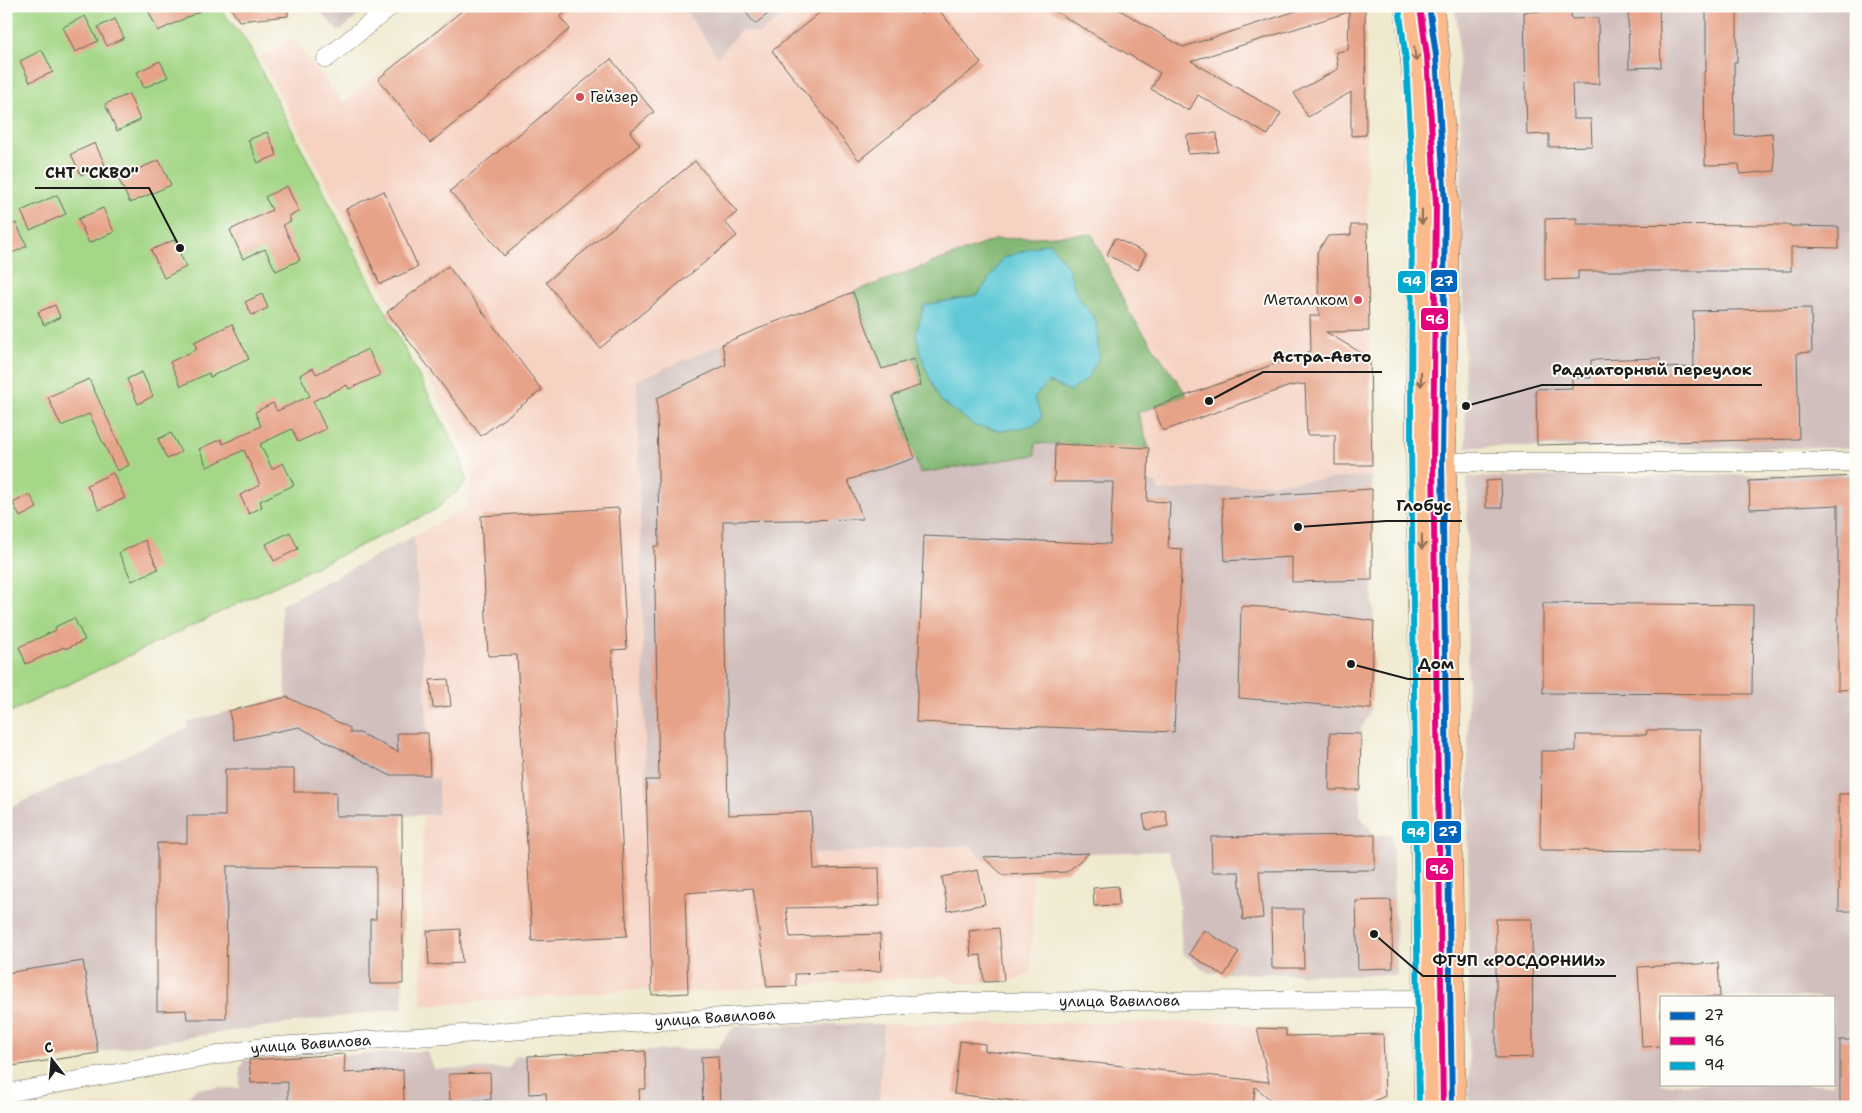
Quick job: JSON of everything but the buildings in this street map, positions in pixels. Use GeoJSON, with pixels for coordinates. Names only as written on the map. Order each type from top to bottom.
{"type":"FeatureCollection","features":[{"type":"Feature","properties":{"kind":"main road"},"geometry":{"type":"LineString","coordinates":[[1408,6],[1415,55],[1422,193],[1452,1107]]}},
{"type":"Feature","properties":{"kind":"main road"},"geometry":{"type":"LineString","coordinates":[[1428,1107],[1427,999],[1432,462],[1445,204],[1442,126],[1436,55],[1429,6]]}},
{"type":"Feature","properties":{"kind":"street"},"geometry":{"type":"LineString","coordinates":[[326,60],[391,6]]}},
{"type":"Feature","properties":{"kind":"street"},"geometry":{"type":"LineString","coordinates":[[1432,462],[1856,462]]}},
{"type":"Feature","properties":{"kind":"street","name":"улица Вавилова"},"geometry":{"type":"LineString","coordinates":[[6,1092],[271,1046],[953,1002],[1427,999]]}},
{"type":"Feature","properties":{"kind":"shaded area"},"geometry":{"type":"Polygon","coordinates":[[[315,6],[369,6],[339,32],[315,6]]]}},
{"type":"Feature","properties":{"kind":"shaded area"},"geometry":{"type":"Polygon","coordinates":[[[459,6],[682,6],[718,57],[739,32],[748,31],[759,34],[795,6],[1365,6],[1372,476],[1158,491],[1157,483],[1148,482],[1149,448],[1138,413],[1187,395],[1129,312],[1092,234],[997,239],[770,324],[648,864],[969,845],[1003,875],[1033,873],[1031,973],[1019,979],[959,984],[945,976],[652,995],[650,989],[421,1006],[423,815],[438,813],[430,778],[414,536],[467,508],[472,484],[470,457],[260,57],[293,39],[343,103],[459,6]]]}},
{"type":"Feature","properties":{"kind":"shaded area"},"geometry":{"type":"Polygon","coordinates":[[[682,6],[795,6],[759,34],[748,31],[739,32],[718,57],[682,6]]]}},
{"type":"Feature","properties":{"kind":"shaded area"},"geometry":{"type":"Polygon","coordinates":[[[1454,6],[1856,6],[1856,448],[1466,447],[1458,28],[1454,6]]]}},
{"type":"Feature","properties":{"kind":"shaded area"},"geometry":{"type":"Polygon","coordinates":[[[853,292],[882,369],[914,359],[921,385],[892,396],[920,473],[1035,455],[1034,443],[1149,448],[1148,482],[1157,483],[1158,491],[1372,476],[1374,621],[1371,709],[1361,729],[1360,816],[1375,835],[1392,834],[1397,975],[1209,973],[1182,953],[1177,876],[1168,851],[1089,853],[1067,871],[1003,875],[969,845],[648,864],[637,380],[770,324],[853,292]]]}},
{"type":"Feature","properties":{"kind":"shaded area"},"geometry":{"type":"Polygon","coordinates":[[[1856,474],[1856,1107],[1469,1107],[1467,477],[1856,474]]]}},
{"type":"Feature","properties":{"kind":"shaded area"},"geometry":{"type":"Polygon","coordinates":[[[414,536],[430,778],[438,780],[438,814],[402,816],[403,1008],[204,1035],[6,1067],[6,809],[187,728],[187,722],[286,697],[281,605],[414,536]]]}},
{"type":"Feature","properties":{"kind":"shaded area"},"geometry":{"type":"Polygon","coordinates":[[[1233,1022],[1286,1036],[1390,1033],[1392,1107],[879,1107],[883,1024],[1233,1022]]]}},
{"type":"Feature","properties":{"kind":"shaded area"},"geometry":{"type":"Polygon","coordinates":[[[883,1024],[879,1107],[185,1107],[184,1101],[197,1088],[240,1088],[240,1068],[244,1060],[427,1051],[434,1069],[509,1068],[516,1056],[718,1048],[734,1026],[883,1024]]]}},
{"type":"Feature","properties":{"kind":"shaded area"},"geometry":{"type":"Polygon","coordinates":[[[141,1099],[142,1105],[184,1101],[185,1107],[85,1107],[141,1099]]]}},
{"type":"Feature","properties":{"kind":"green space"},"geometry":{"type":"Polygon","coordinates":[[[6,6],[217,6],[245,39],[461,458],[467,482],[435,510],[6,714],[6,6]]]}},
{"type":"Feature","properties":{"kind":"green space"},"geometry":{"type":"Polygon","coordinates":[[[1092,234],[1129,312],[1187,395],[1138,413],[1149,448],[1035,443],[1035,455],[920,473],[892,396],[921,384],[914,359],[882,369],[853,292],[997,239],[1092,234]]]}},
{"type":"Feature","properties":{"kind":"water"},"geometry":{"type":"Polygon","coordinates":[[[1049,242],[1069,269],[1076,293],[1096,321],[1099,358],[1087,379],[1070,391],[1049,382],[1034,397],[1042,416],[1035,425],[1003,431],[975,426],[940,400],[924,365],[916,334],[924,305],[978,295],[1003,258],[1049,242]]]}},
{"type":"Feature","properties":{"kind":"transit line","name":"27"},"geometry":{"type":"LineString","coordinates":[[1429,6],[1436,55],[1445,204],[1442,462],[1452,1107]]}},
{"type":"Feature","properties":{"kind":"transit line","name":"94"},"geometry":{"type":"LineString","coordinates":[[1399,7],[1406,61],[1412,169],[1411,443],[1419,1107]]}},
{"type":"Feature","properties":{"kind":"transit line","name":"96"},"geometry":{"type":"LineString","coordinates":[[1420,7],[1427,56],[1436,204],[1433,462],[1443,1107]]}},
{"type":"Feature","properties":{"kind":"place","name":"Гейзер"},"geometry":{"type":"Point","coordinates":[580,97]}},
{"type":"Feature","properties":{"kind":"place","name":"СНТ \"СКВО\""},"geometry":{"type":"Point","coordinates":[180,248]}},
{"type":"Feature","properties":{"kind":"place","name":"Металлком"},"geometry":{"type":"Point","coordinates":[1358,300]}},
{"type":"Feature","properties":{"kind":"place","name":"Астра-Авто"},"geometry":{"type":"Point","coordinates":[1209,401]}},
{"type":"Feature","properties":{"kind":"place","name":"Радиаторный переулок"},"geometry":{"type":"Point","coordinates":[1466,406]}},
{"type":"Feature","properties":{"kind":"place","name":"Глобус"},"geometry":{"type":"Point","coordinates":[1298,527]}},
{"type":"Feature","properties":{"kind":"place","name":"Дом"},"geometry":{"type":"Point","coordinates":[1351,664]}},
{"type":"Feature","properties":{"kind":"place","name":"ФГУП «РОСДОРНИИ»"},"geometry":{"type":"Point","coordinates":[1374,934]}}]}
